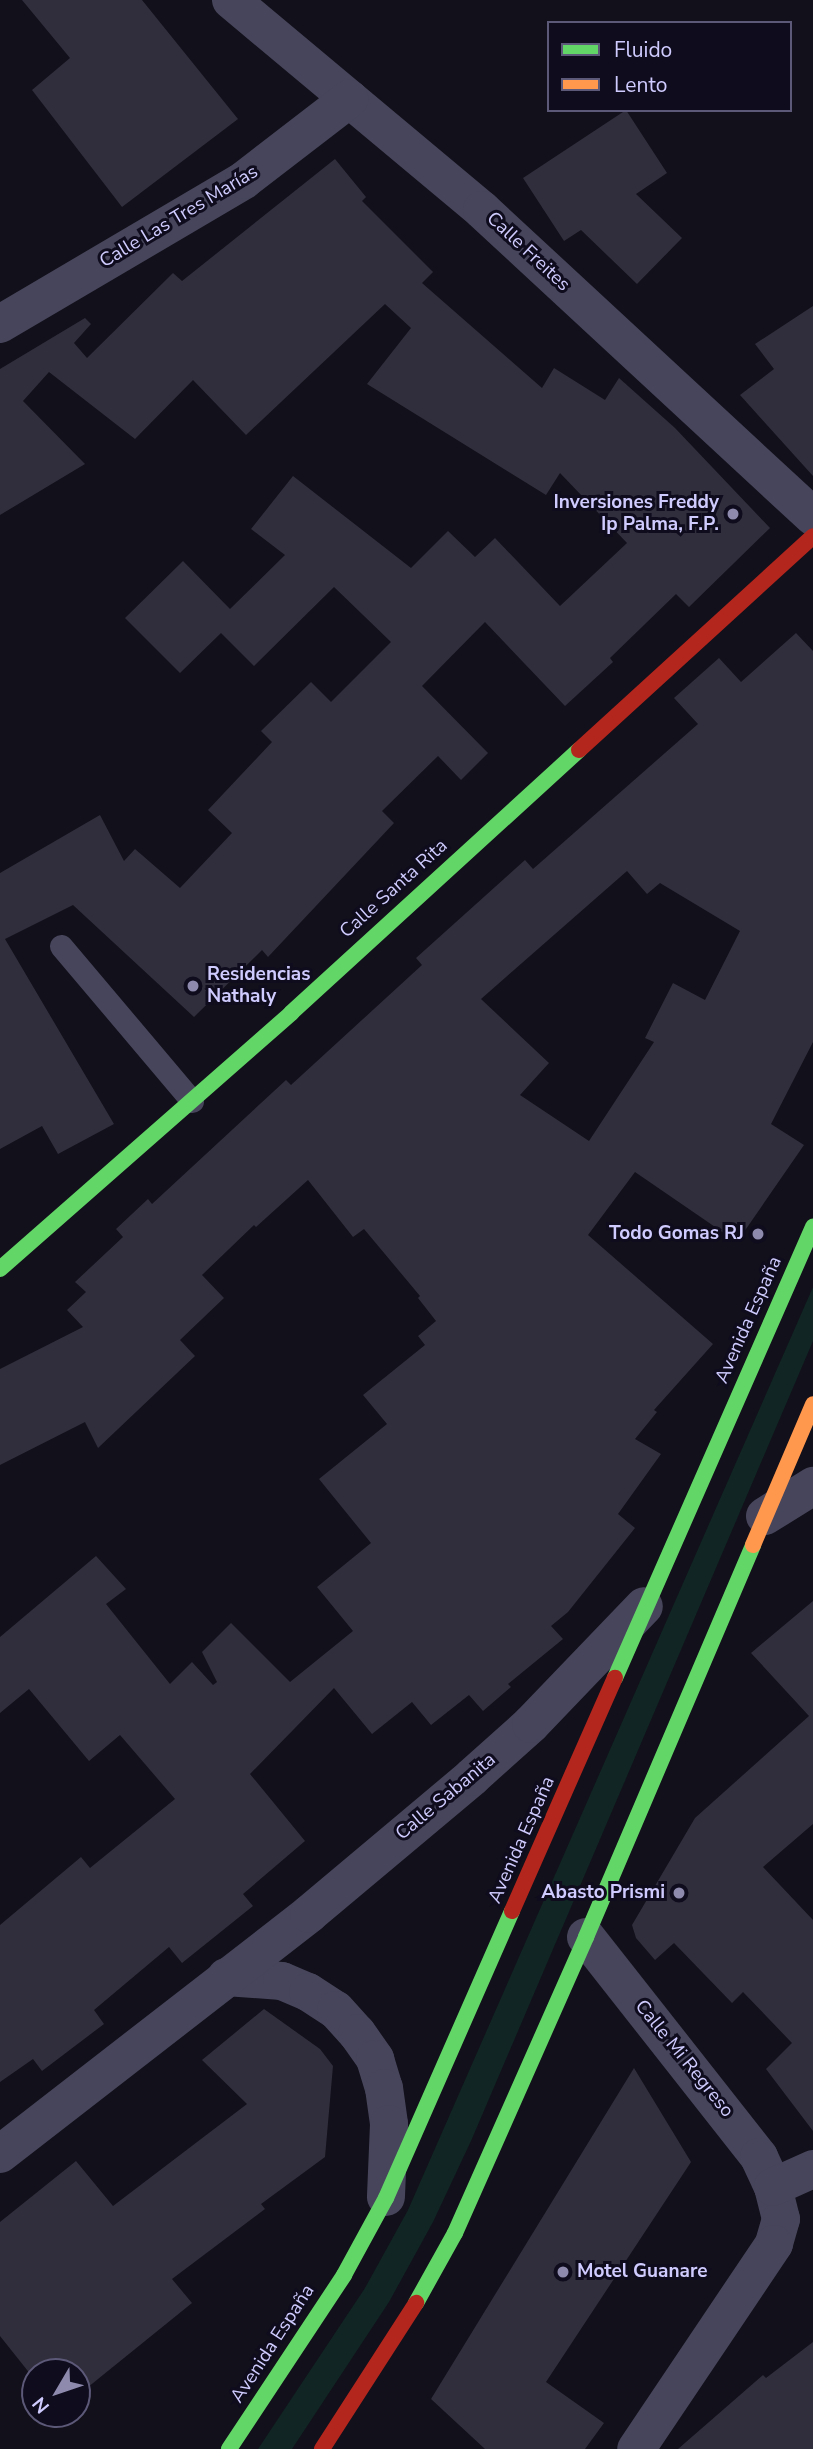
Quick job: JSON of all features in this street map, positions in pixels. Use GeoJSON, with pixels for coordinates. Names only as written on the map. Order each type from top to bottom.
{"type":"FeatureCollection","features":[{"type":"Feature","properties":{"kind":"main road","name":"Calle Santa Rita"},"geometry":{"type":"LineString","coordinates":[[0,1269],[192,1101],[813,536]]}},
{"type":"Feature","properties":{"kind":"main road","name":"Avenida España"},"geometry":{"type":"LineString","coordinates":[[229,2449],[344,2275],[386,2198],[813,1226]]}},
{"type":"Feature","properties":{"kind":"main road"},"geometry":{"type":"LineString","coordinates":[[322,2449],[410,2315],[454,2233],[586,1937],[813,1404]]}},
{"type":"Feature","properties":{"kind":"street","name":"Calle Freites"},"geometry":{"type":"LineString","coordinates":[[232,0],[482,210],[813,517]]}},
{"type":"Feature","properties":{"kind":"street","name":"Calle Las Tres Marías"},"geometry":{"type":"LineString","coordinates":[[0,324],[244,180],[349,99]]}},
{"type":"Feature","properties":{"kind":"street"},"geometry":{"type":"LineString","coordinates":[[765,1516],[813,1486]]}},
{"type":"Feature","properties":{"kind":"street","name":"Calle Sabanita"},"geometry":{"type":"LineString","coordinates":[[0,2154],[309,1914],[531,1724],[650,1600]]}},
{"type":"Feature","properties":{"kind":"street","name":"Calle Mi Regreso"},"geometry":{"type":"LineString","coordinates":[[586,1937],[732,2118],[759,2157],[773,2187],[781,2219],[774,2244],[636,2449]]}},
{"type":"Feature","properties":{"kind":"street"},"geometry":{"type":"LineString","coordinates":[[226,1977],[282,1982],[308,1992],[336,2010],[357,2033],[374,2059],[384,2088],[389,2123],[386,2198]]}},
{"type":"Feature","properties":{"kind":"street"},"geometry":{"type":"LineString","coordinates":[[773,2187],[813,2169]]}},
{"type":"Feature","properties":{"kind":"lane"},"geometry":{"type":"LineString","coordinates":[[61,946],[192,1101]]}},
{"type":"Feature","properties":{"kind":"green space"},"geometry":{"type":"Polygon","coordinates":[[[813,1287],[813,1341],[471,2141],[433,2222],[389,2302],[292,2449],[258,2449],[365,2288],[408,2210],[813,1287]]]}},
{"type":"Feature","properties":{"kind":"building"},"geometry":{"type":"Polygon","coordinates":[[[22,0],[142,0],[238,119],[122,207],[32,90],[70,58],[22,0]]]}},
{"type":"Feature","properties":{"kind":"building"},"geometry":{"type":"Polygon","coordinates":[[[623,112],[627,112],[667,173],[636,194],[682,238],[637,284],[581,230],[564,241],[523,178],[623,112]]]}},
{"type":"Feature","properties":{"kind":"building"},"geometry":{"type":"Polygon","coordinates":[[[335,159],[366,197],[362,201],[433,272],[422,283],[542,388],[554,368],[605,400],[619,378],[675,428],[770,528],[689,607],[676,594],[610,658],[613,662],[565,706],[485,622],[422,686],[488,753],[461,780],[438,756],[382,811],[394,823],[268,957],[262,950],[194,1017],[73,905],[5,939],[114,1124],[58,1154],[42,1126],[0,1149],[0,873],[100,815],[124,861],[135,849],[180,888],[232,833],[208,810],[272,742],[261,731],[311,682],[331,702],[391,642],[334,587],[254,666],[221,633],[180,673],[125,618],[183,561],[230,609],[285,555],[251,529],[293,476],[411,568],[448,531],[475,557],[495,538],[560,606],[627,543],[560,473],[546,495],[367,384],[411,328],[385,304],[246,435],[193,380],[135,439],[49,372],[23,401],[85,464],[0,515],[0,369],[85,318],[91,324],[74,343],[87,358],[173,273],[182,281],[335,159]]]}},
{"type":"Feature","properties":{"kind":"building"},"geometry":{"type":"Polygon","coordinates":[[[813,306],[813,476],[740,395],[774,369],[755,344],[813,306]]]}},
{"type":"Feature","properties":{"kind":"building"},"geometry":{"type":"Polygon","coordinates":[[[796,633],[813,651],[813,1042],[771,1124],[804,1145],[737,1242],[635,1172],[588,1235],[713,1344],[654,1410],[657,1412],[635,1439],[661,1454],[618,1514],[635,1528],[568,1612],[551,1626],[563,1639],[508,1684],[511,1687],[483,1711],[469,1695],[431,1725],[412,1702],[372,1734],[334,1688],[250,1774],[305,1841],[243,1894],[253,1906],[182,1963],[169,1947],[94,2010],[104,2024],[42,2071],[33,2059],[0,2082],[0,1925],[81,1857],[90,1868],[175,1799],[120,1735],[89,1761],[29,1689],[0,1713],[0,1637],[96,1556],[126,1589],[106,1604],[170,1684],[192,1662],[213,1685],[217,1682],[202,1652],[231,1623],[290,1682],[353,1631],[317,1587],[371,1543],[319,1479],[387,1424],[363,1395],[425,1345],[418,1336],[436,1321],[418,1298],[420,1296],[364,1229],[353,1237],[308,1180],[256,1227],[254,1225],[202,1275],[224,1298],[180,1340],[195,1356],[98,1448],[85,1422],[0,1465],[0,1369],[83,1327],[67,1310],[86,1292],[75,1282],[123,1237],[116,1229],[148,1199],[152,1204],[286,1080],[291,1085],[422,965],[416,958],[525,860],[533,869],[698,724],[674,698],[719,658],[741,682],[796,633]],[[627,871],[481,999],[549,1063],[520,1095],[589,1141],[654,1042],[645,1038],[673,983],[705,1000],[740,931],[660,883],[647,894],[627,871]]]}},
{"type":"Feature","properties":{"kind":"building"},"geometry":{"type":"Polygon","coordinates":[[[813,1601],[813,1824],[763,1867],[813,1920],[813,2131],[766,2069],[792,2043],[743,1992],[732,2003],[674,1943],[655,1960],[636,1938],[632,1925],[695,1818],[809,1716],[751,1653],[813,1601]]]}},
{"type":"Feature","properties":{"kind":"building"},"geometry":{"type":"Polygon","coordinates":[[[264,2009],[320,2049],[333,2066],[325,2157],[261,2204],[265,2209],[172,2279],[192,2303],[91,2385],[91,2358],[21,2358],[21,2362],[0,2336],[0,2222],[76,2161],[113,2206],[247,2104],[202,2060],[264,2009]]]}},
{"type":"Feature","properties":{"kind":"building","name":"Motel Guanare"},"geometry":{"type":"Polygon","coordinates":[[[634,2068],[691,2162],[546,2382],[604,2423],[585,2449],[485,2449],[431,2399],[634,2068]]]}},
{"type":"Feature","properties":{"kind":"building"},"geometry":{"type":"Polygon","coordinates":[[[813,2342],[813,2449],[678,2449],[763,2375],[766,2378],[813,2342]]]}},
{"type":"Feature","properties":{"kind":"traffic: fast"},"geometry":{"type":"LineString","coordinates":[[0,1269],[291,1013],[579,750]]}},
{"type":"Feature","properties":{"kind":"traffic: fast"},"geometry":{"type":"LineString","coordinates":[[615,1678],[813,1226]]}},
{"type":"Feature","properties":{"kind":"traffic: fast"},"geometry":{"type":"LineString","coordinates":[[416,2303],[455,2233],[586,1937],[753,1545]]}},
{"type":"Feature","properties":{"kind":"traffic: fast"},"geometry":{"type":"LineString","coordinates":[[229,2449],[344,2275],[386,2198],[512,1911]]}},
{"type":"Feature","properties":{"kind":"traffic: slow"},"geometry":{"type":"LineString","coordinates":[[753,1545],[813,1404]]}},
{"type":"Feature","properties":{"kind":"traffic: jam"},"geometry":{"type":"LineString","coordinates":[[579,750],[813,536]]}},
{"type":"Feature","properties":{"kind":"traffic: jam"},"geometry":{"type":"LineString","coordinates":[[512,1911],[615,1678]]}},
{"type":"Feature","properties":{"kind":"traffic: jam"},"geometry":{"type":"LineString","coordinates":[[322,2449],[416,2303]]}},
{"type":"Feature","properties":{"kind":"place","name":"Inversiones Freddy Ip Palma, F.P."},"geometry":{"type":"Point","coordinates":[733,514]}},
{"type":"Feature","properties":{"kind":"place","name":"Residencias Nathaly"},"geometry":{"type":"Point","coordinates":[193,986]}},
{"type":"Feature","properties":{"kind":"place","name":"Todo Gomas RJ"},"geometry":{"type":"Point","coordinates":[758,1234]}},
{"type":"Feature","properties":{"kind":"place","name":"Abasto Prismi"},"geometry":{"type":"Point","coordinates":[679,1893]}},
{"type":"Feature","properties":{"kind":"place","name":"Motel Guanare"},"geometry":{"type":"Point","coordinates":[563,2272]}}]}
